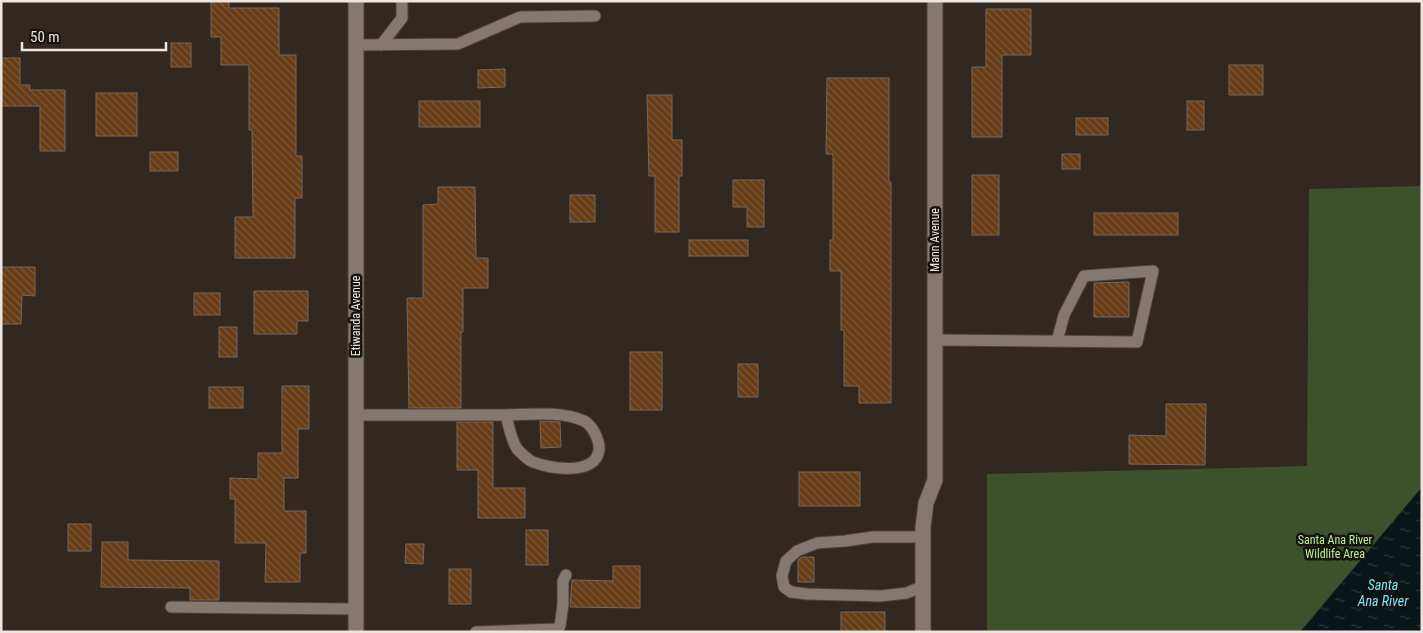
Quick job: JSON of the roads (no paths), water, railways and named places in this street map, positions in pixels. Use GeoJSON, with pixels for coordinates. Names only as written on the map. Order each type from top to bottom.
{"type":"FeatureCollection","features":[{"type":"Feature","properties":{"kind":"street","name":"Etiwanda Avenue"},"geometry":{"type":"LineString","coordinates":[[356,1],[356,632]]}},
{"type":"Feature","properties":{"kind":"street","name":"Mann Avenue"},"geometry":{"type":"LineString","coordinates":[[923,537],[926,503],[935,480],[934,1]]}},
{"type":"Feature","properties":{"kind":"street"},"geometry":{"type":"LineString","coordinates":[[923,537],[923,632]]}},
{"type":"Feature","properties":{"kind":"lane"},"geometry":{"type":"LineString","coordinates":[[381,45],[402,18],[402,1]]}},
{"type":"Feature","properties":{"kind":"lane"},"geometry":{"type":"LineString","coordinates":[[356,45],[458,44],[520,17],[594,16]]}},
{"type":"Feature","properties":{"kind":"lane"},"geometry":{"type":"LineString","coordinates":[[935,340],[1137,342],[1153,271],[1084,276],[1064,315],[1057,341]]}},
{"type":"Feature","properties":{"kind":"lane"},"geometry":{"type":"LineString","coordinates":[[356,415],[506,415],[561,415],[585,421],[595,432],[600,449],[595,460],[582,468],[550,467],[532,462],[518,450],[512,438],[506,415]]}},
{"type":"Feature","properties":{"kind":"lane"},"geometry":{"type":"LineString","coordinates":[[923,537],[873,537],[817,543],[796,551],[786,561],[782,576],[784,587],[791,592],[807,594],[880,596],[907,593],[923,586]]}},
{"type":"Feature","properties":{"kind":"lane"},"geometry":{"type":"LineString","coordinates":[[476,632],[556,629],[560,626],[563,606],[563,581],[566,575]]}},
{"type":"Feature","properties":{"kind":"lane"},"geometry":{"type":"LineString","coordinates":[[171,607],[356,609]]}},
{"type":"Feature","properties":{"kind":"water","name":"Santa Ana River"},"geometry":{"type":"Polygon","coordinates":[[[1422,487],[1422,632],[1300,632],[1422,487]]]}},
{"type":"Feature","properties":{"kind":"park label","name":"Santa Ana River Wildlife Area"},"geometry":{"type":"Point","coordinates":[1335,547]}}]}
